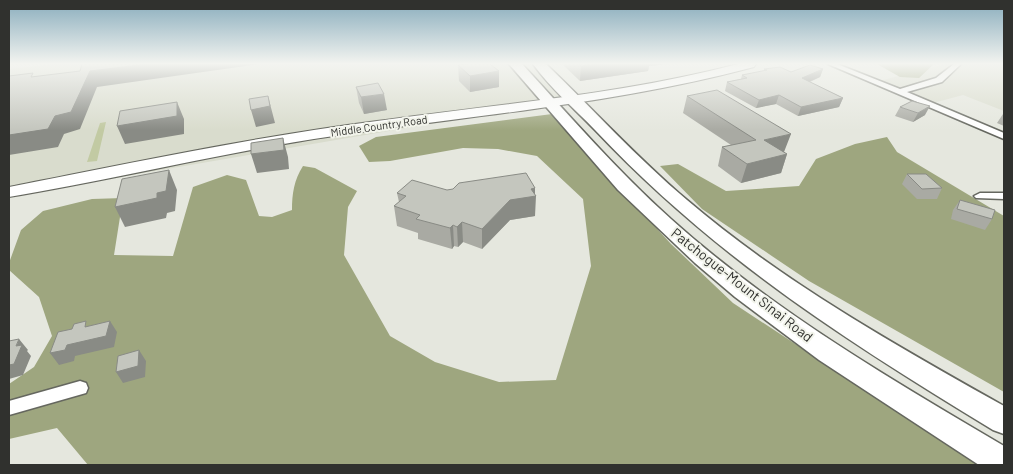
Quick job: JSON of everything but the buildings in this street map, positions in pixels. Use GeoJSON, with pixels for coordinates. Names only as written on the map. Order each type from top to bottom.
{"type":"FeatureCollection","features":[{"type":"Feature","properties":{"kind":"highway","name":"Patchogue-Mount Sinai Road"},"geometry":{"type":"LineString","coordinates":[[543,86],[738,250],[874,343],[1004,421]]}},
{"type":"Feature","properties":{"kind":"highway","name":"Patchogue-Mount Sinai Road"},"geometry":{"type":"LineString","coordinates":[[553,86],[630,192],[714,266],[778,315],[849,364],[1004,463]]}},
{"type":"Feature","properties":{"kind":"main road","name":"Middle Country Road"},"geometry":{"type":"LineString","coordinates":[[9,192],[104,173],[368,126],[626,93],[659,86]]}},
{"type":"Feature","properties":{"kind":"street"},"geometry":{"type":"LineString","coordinates":[[886,86],[1004,136]]}},
{"type":"Feature","properties":{"kind":"street"},"geometry":{"type":"LineString","coordinates":[[900,92],[919,86]]}},
{"type":"Feature","properties":{"kind":"street"},"geometry":{"type":"LineString","coordinates":[[980,196],[1004,196]]}},
{"type":"Feature","properties":{"kind":"street"},"geometry":{"type":"LineString","coordinates":[[9,408],[80,388]]}},
{"type":"Feature","properties":{"kind":"shaded area"},"geometry":{"type":"Polygon","coordinates":[[[9,86],[562,86],[575,99],[9,196],[9,86]]]}},
{"type":"Feature","properties":{"kind":"shaded area"},"geometry":{"type":"Polygon","coordinates":[[[892,86],[1004,86],[1004,111],[963,95],[933,103],[892,86]]]}},
{"type":"Feature","properties":{"kind":"green space"},"geometry":{"type":"Polygon","coordinates":[[[552,114],[671,244],[733,303],[882,401],[986,465],[88,465],[57,428],[9,439],[9,384],[34,367],[52,336],[39,297],[9,270],[9,263],[21,230],[43,211],[92,199],[123,198],[114,255],[173,256],[193,187],[227,175],[246,180],[259,216],[272,217],[292,210],[294,187],[303,166],[315,168],[357,191],[348,207],[344,255],[390,336],[435,362],[499,382],[556,380],[591,266],[583,199],[537,156],[498,149],[463,148],[390,161],[369,162],[359,146],[376,137],[552,114]]]}},
{"type":"Feature","properties":{"kind":"green space"},"geometry":{"type":"Polygon","coordinates":[[[106,122],[97,161],[87,162],[100,123],[106,122]]]}},
{"type":"Feature","properties":{"kind":"green space"},"geometry":{"type":"Polygon","coordinates":[[[887,137],[897,152],[1004,216],[1004,392],[809,281],[702,209],[660,166],[678,164],[726,191],[799,186],[816,159],[855,144],[887,137]]]}}]}
